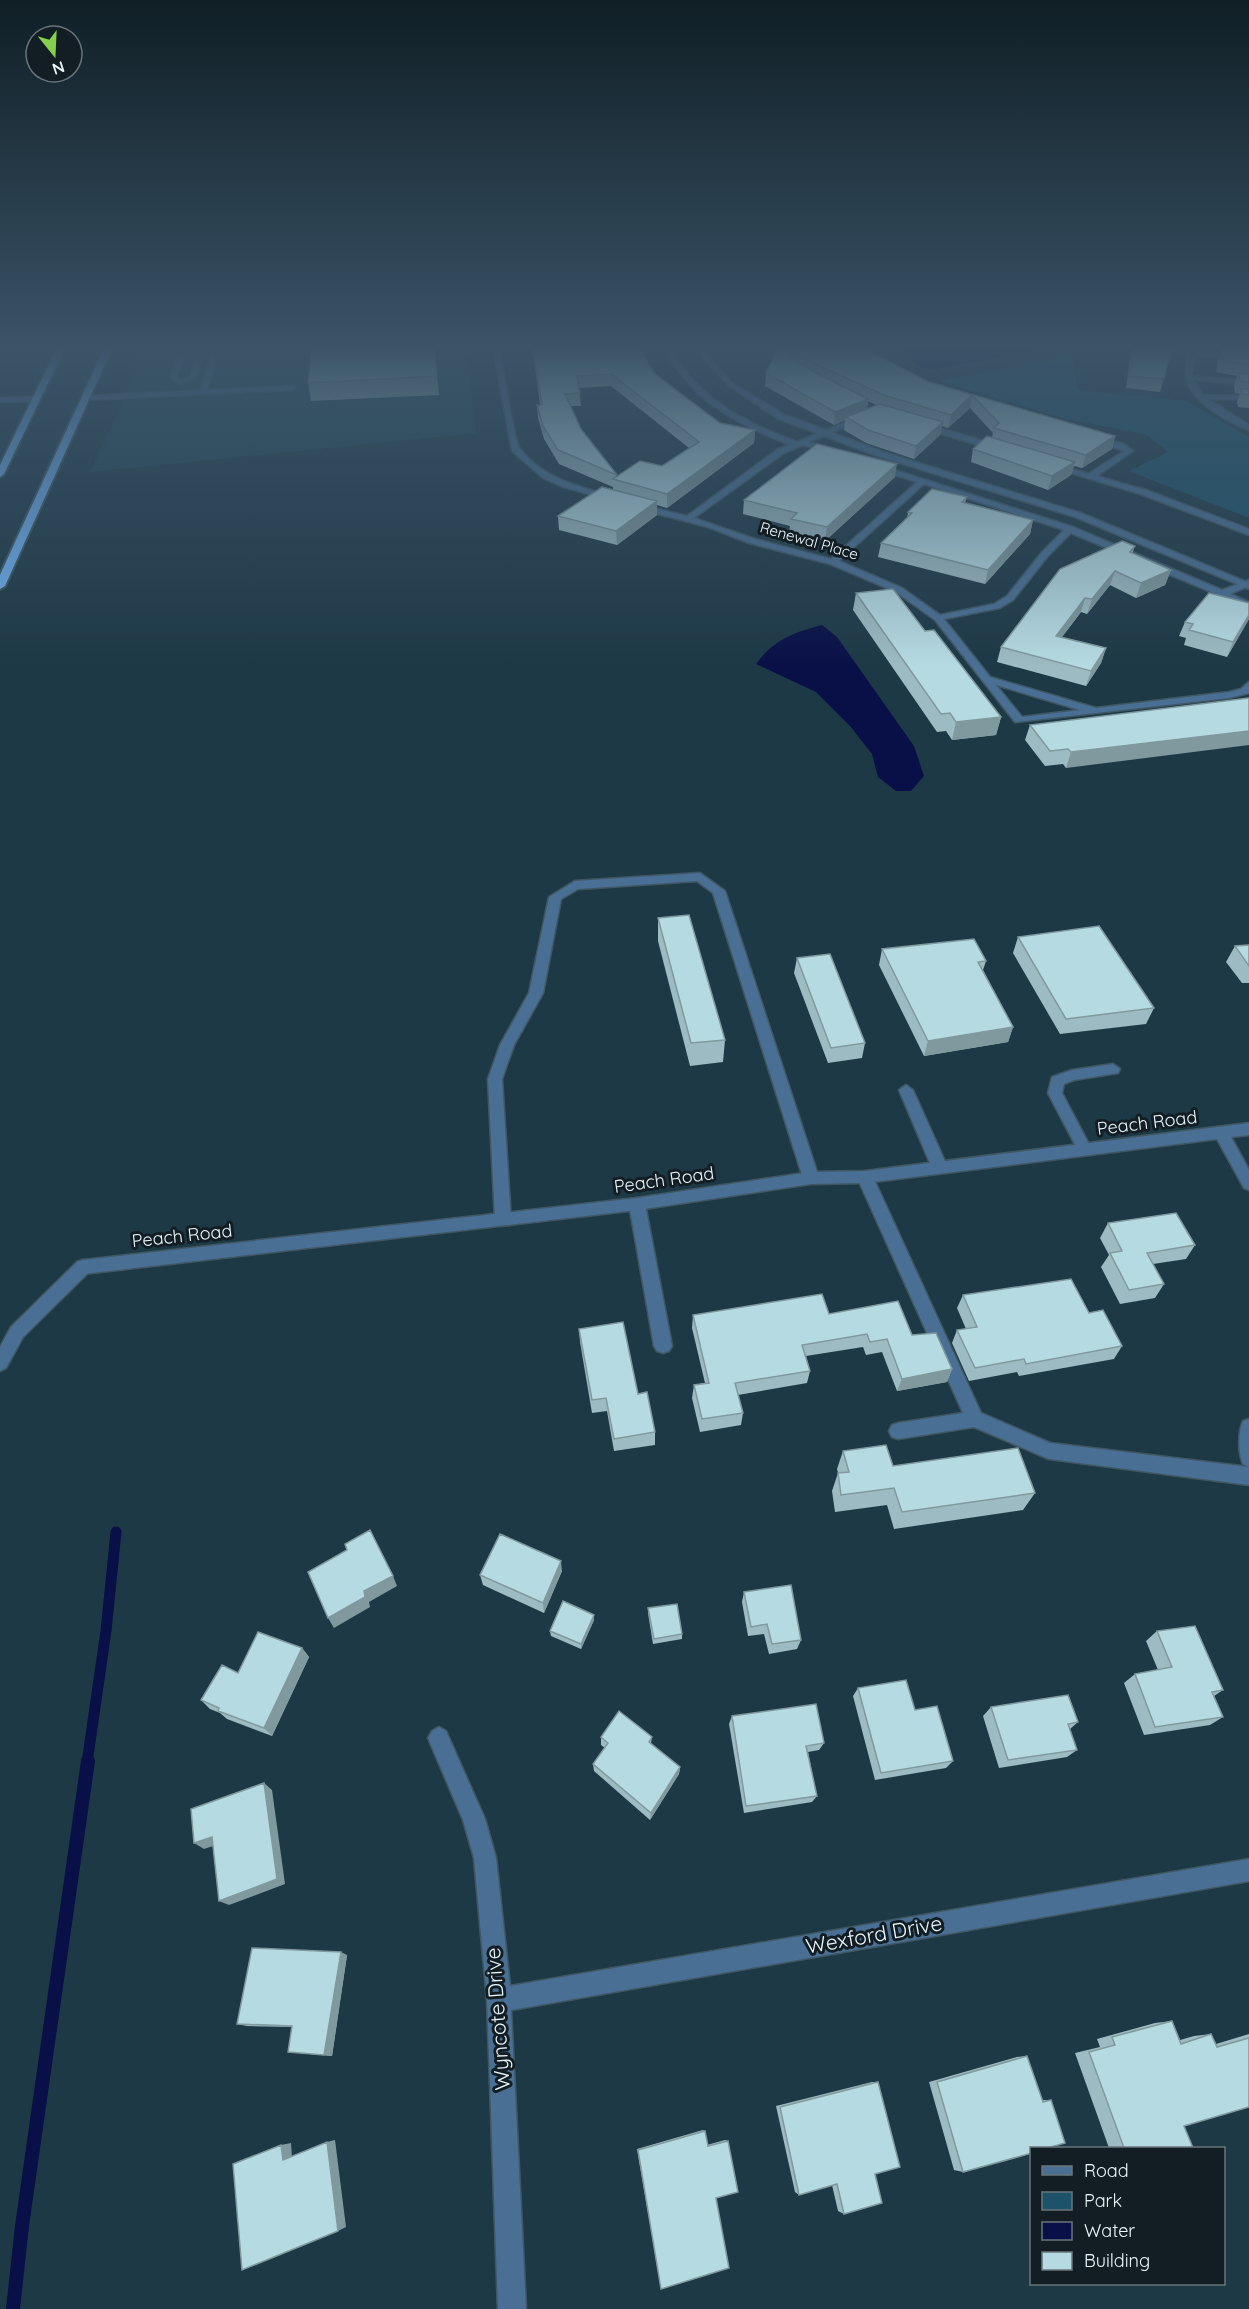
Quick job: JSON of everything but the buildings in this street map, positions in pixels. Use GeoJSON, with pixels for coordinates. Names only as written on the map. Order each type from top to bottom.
{"type":"FeatureCollection","features":[{"type":"Feature","properties":{"kind":"highway"},"geometry":{"type":"LineString","coordinates":[[0,474],[11,452]]}},
{"type":"Feature","properties":{"kind":"highway"},"geometry":{"type":"LineString","coordinates":[[1,584],[61,452]]}},
{"type":"Feature","properties":{"kind":"street","name":"Renewal Place"},"geometry":{"type":"LineString","coordinates":[[517,452],[546,476],[566,485],[688,519],[752,541],[833,562],[899,590],[938,618],[1019,720],[1096,711]]}},
{"type":"Feature","properties":{"kind":"street"},"geometry":{"type":"LineString","coordinates":[[688,519],[780,452]]}},
{"type":"Feature","properties":{"kind":"street"},"geometry":{"type":"LineString","coordinates":[[830,452],[842,455]]}},
{"type":"Feature","properties":{"kind":"street"},"geometry":{"type":"LineString","coordinates":[[874,452],[1078,515],[1248,584]]}},
{"type":"Feature","properties":{"kind":"street"},"geometry":{"type":"LineString","coordinates":[[1092,476],[1129,452]]}},
{"type":"Feature","properties":{"kind":"street"},"geometry":{"type":"LineString","coordinates":[[862,461],[1070,529],[1224,593],[1249,606]]}},
{"type":"Feature","properties":{"kind":"street"},"geometry":{"type":"LineString","coordinates":[[1046,462],[1195,510],[1249,532]]}},
{"type":"Feature","properties":{"kind":"street"},"geometry":{"type":"LineString","coordinates":[[833,562],[923,481]]}},
{"type":"Feature","properties":{"kind":"street"},"geometry":{"type":"LineString","coordinates":[[938,618],[997,606],[1010,598],[1070,529]]}},
{"type":"Feature","properties":{"kind":"street"},"geometry":{"type":"LineString","coordinates":[[1224,593],[1248,584]]}},
{"type":"Feature","properties":{"kind":"street"},"geometry":{"type":"LineString","coordinates":[[986,679],[1096,711],[1229,695],[1245,691],[1249,685]]}},
{"type":"Feature","properties":{"kind":"street"},"geometry":{"type":"LineString","coordinates":[[503,1220],[495,1079],[507,1046],[536,993],[555,897],[575,885],[700,877],[719,891],[811,1178]]}},
{"type":"Feature","properties":{"kind":"street"},"geometry":{"type":"LineString","coordinates":[[1085,1150],[1054,1094],[1057,1082],[1072,1075],[1113,1069]]}},
{"type":"Feature","properties":{"kind":"street"},"geometry":{"type":"LineString","coordinates":[[906,1090],[940,1168]]}},
{"type":"Feature","properties":{"kind":"street","name":"Peach Road"},"geometry":{"type":"LineString","coordinates":[[0,1363],[17,1332],[83,1267],[637,1204],[811,1178],[865,1177],[1249,1129]]}},
{"type":"Feature","properties":{"kind":"street"},"geometry":{"type":"LineString","coordinates":[[1221,1133],[1249,1184]]}},
{"type":"Feature","properties":{"kind":"street"},"geometry":{"type":"LineString","coordinates":[[865,1177],[975,1419]]}},
{"type":"Feature","properties":{"kind":"street"},"geometry":{"type":"LineString","coordinates":[[637,1204],[663,1346]]}},
{"type":"Feature","properties":{"kind":"street"},"geometry":{"type":"LineString","coordinates":[[898,1431],[975,1419],[1049,1451],[1249,1476]]}},
{"type":"Feature","properties":{"kind":"street"},"geometry":{"type":"LineString","coordinates":[[1249,1427],[1249,1458]]}},
{"type":"Feature","properties":{"kind":"street","name":"Wyncote Drive"},"geometry":{"type":"LineString","coordinates":[[439,1738],[474,1819],[485,1858],[499,2000],[512,2309]]}},
{"type":"Feature","properties":{"kind":"street","name":"Wexford Drive"},"geometry":{"type":"LineString","coordinates":[[499,2000],[1249,1870]]}},
{"type":"Feature","properties":{"kind":"shaded area"},"geometry":{"type":"Polygon","coordinates":[[[100,452],[290,452],[90,472],[100,452]]]}},
{"type":"Feature","properties":{"kind":"green space"},"geometry":{"type":"Polygon","coordinates":[[[1168,452],[1249,452],[1249,518],[1129,471],[1168,452]]]}},
{"type":"Feature","properties":{"kind":"water"},"geometry":{"type":"Polygon","coordinates":[[[822,625],[837,637],[914,746],[924,776],[911,791],[896,791],[878,777],[872,754],[850,726],[816,692],[756,664],[770,649],[785,638],[822,625]]]}},
{"type":"Feature","properties":{"kind":"waterway"},"geometry":{"type":"LineString","coordinates":[[87,1763],[106,1631],[116,1532]]}},
{"type":"Feature","properties":{"kind":"waterway"},"geometry":{"type":"LineString","coordinates":[[13,2309],[22,2226],[88,1761]]}}]}
